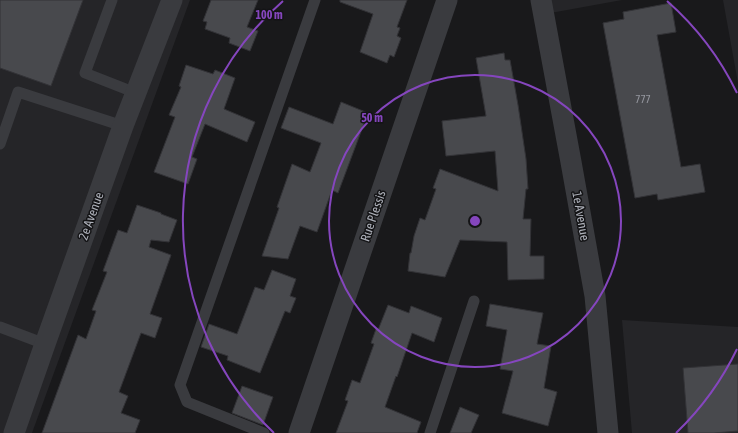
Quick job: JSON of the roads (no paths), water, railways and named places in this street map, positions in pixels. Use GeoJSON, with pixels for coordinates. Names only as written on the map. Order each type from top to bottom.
{"type":"FeatureCollection","features":[{"type":"Feature","properties":{"kind":"street","name":"2e Avenue"},"geometry":{"type":"LineString","coordinates":[[14,433],[123,126],[172,0]]}},
{"type":"Feature","properties":{"kind":"street","name":"Rue Plessis"},"geometry":{"type":"LineString","coordinates":[[299,433],[447,0]]}},
{"type":"Feature","properties":{"kind":"street","name":"1e Avenue"},"geometry":{"type":"LineString","coordinates":[[538,1],[571,162],[594,296],[608,433]]}},
{"type":"Feature","properties":{"kind":"lane"},"geometry":{"type":"LineString","coordinates":[[112,0],[85,73],[136,93]]}},
{"type":"Feature","properties":{"kind":"lane"},"geometry":{"type":"LineString","coordinates":[[264,433],[187,402],[180,385],[315,0]]}},
{"type":"Feature","properties":{"kind":"lane"},"geometry":{"type":"LineString","coordinates":[[0,144],[18,92],[123,126]]}},
{"type":"Feature","properties":{"kind":"lane"},"geometry":{"type":"LineString","coordinates":[[430,433],[474,301]]}},
{"type":"Feature","properties":{"kind":"lane"},"geometry":{"type":"LineString","coordinates":[[0,327],[45,344]]}}]}
